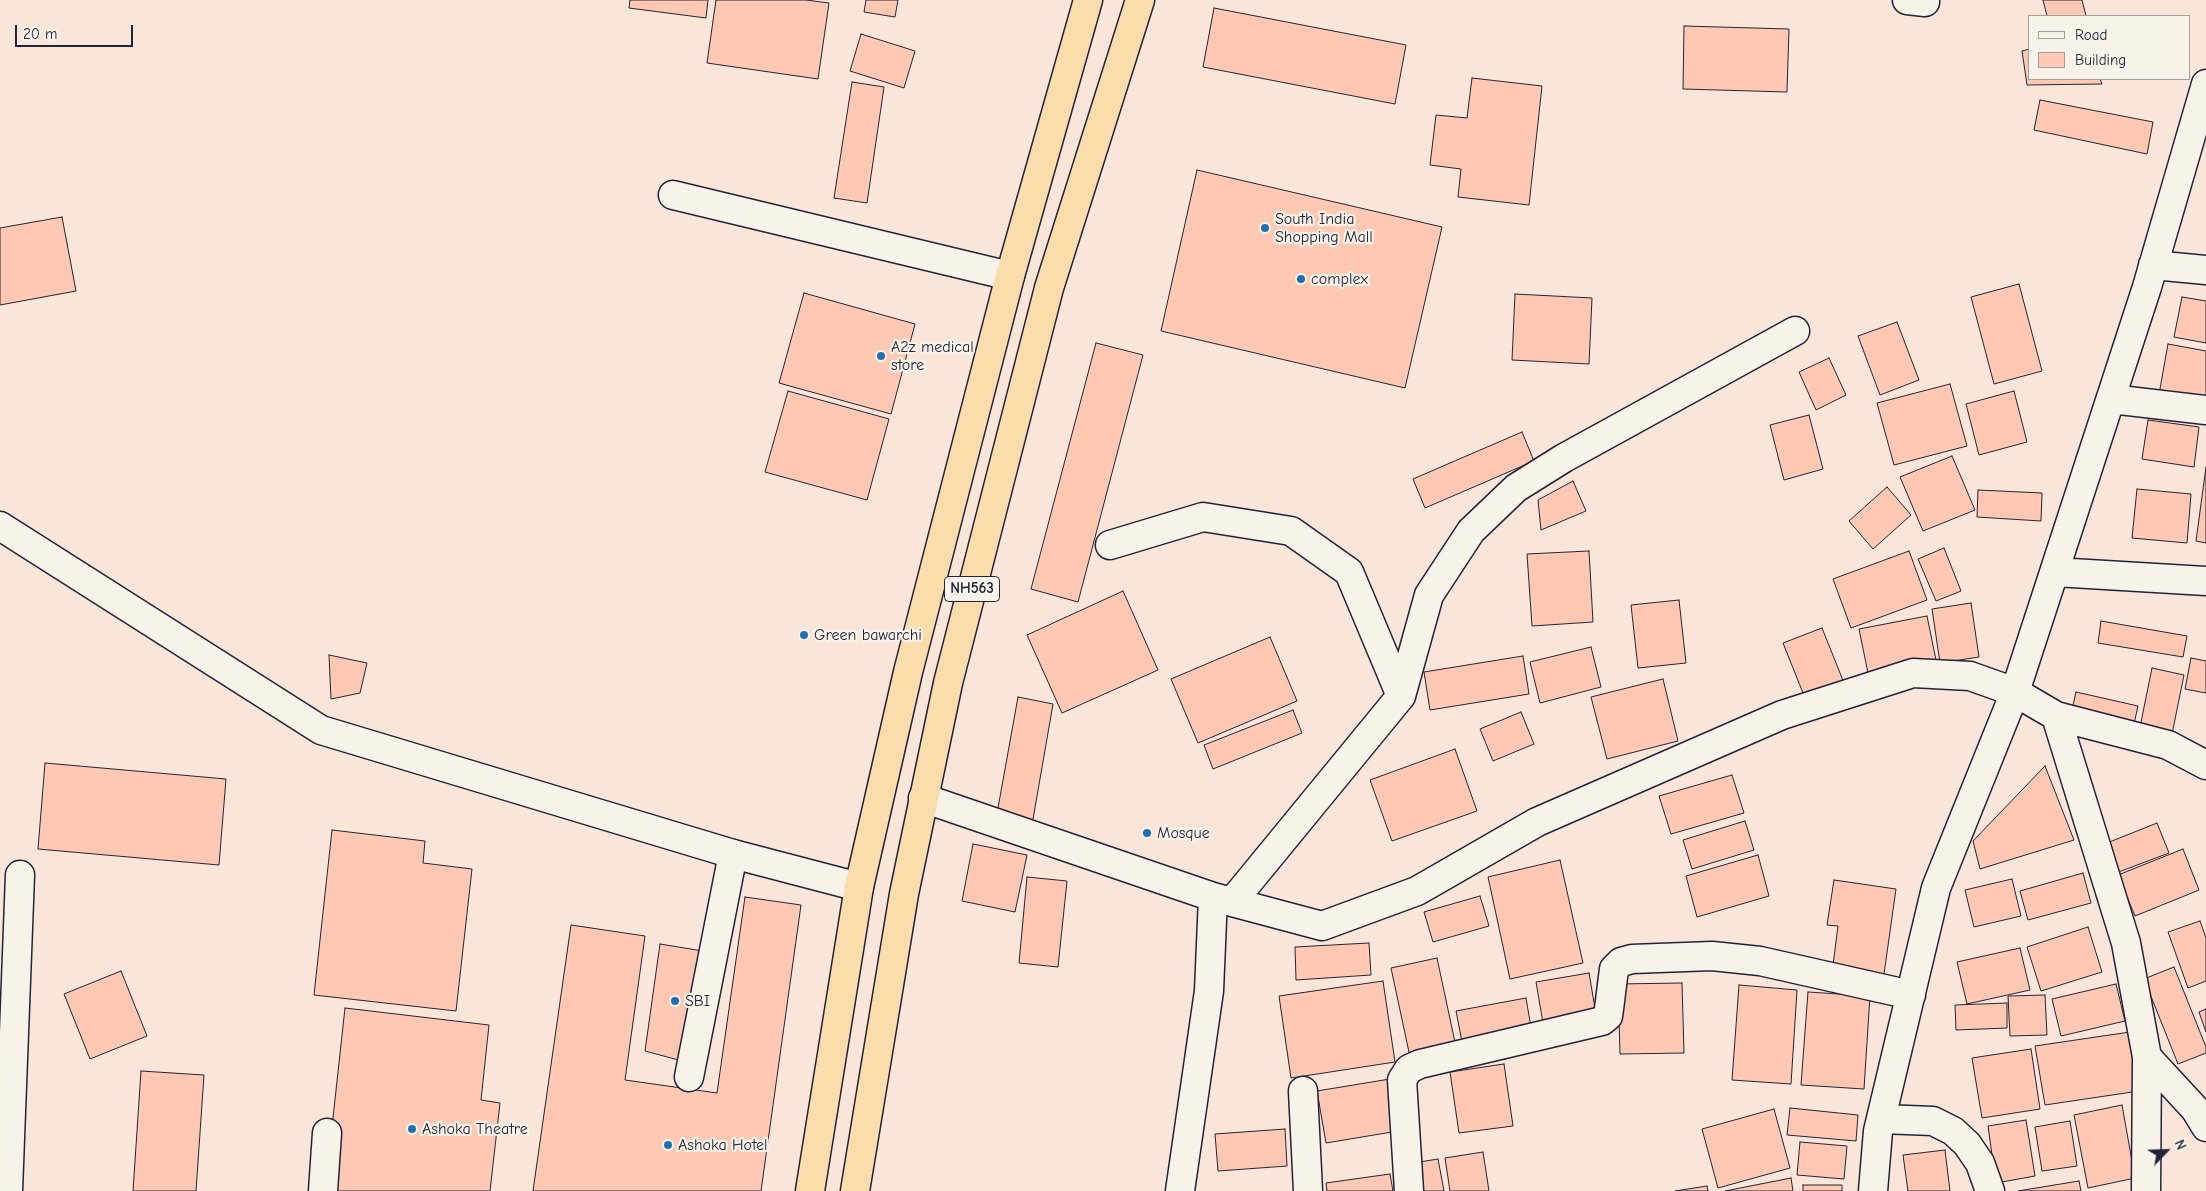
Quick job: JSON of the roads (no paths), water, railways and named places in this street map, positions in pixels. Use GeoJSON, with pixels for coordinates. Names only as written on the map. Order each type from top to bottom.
{"type":"FeatureCollection","features":[{"type":"Feature","properties":{"kind":"highway","name":"NH563"},"geometry":{"type":"LineString","coordinates":[[810,1191],[859,887],[908,672],[1010,276],[1088,0]]}},
{"type":"Feature","properties":{"kind":"highway","name":"NH563"},"geometry":{"type":"LineString","coordinates":[[856,1191],[904,894],[948,683],[1049,288],[1140,0]]}},
{"type":"Feature","properties":{"kind":"street"},"geometry":{"type":"LineString","coordinates":[[1907,0],[1925,2],[1925,0]]}},
{"type":"Feature","properties":{"kind":"street"},"geometry":{"type":"LineString","coordinates":[[1873,1191],[1881,1118],[1936,888],[2015,692],[2153,265],[2204,95]]}},
{"type":"Feature","properties":{"kind":"street"},"geometry":{"type":"LineString","coordinates":[[673,195],[1010,276]]}},
{"type":"Feature","properties":{"kind":"street"},"geometry":{"type":"LineString","coordinates":[[2153,265],[2206,270]]}},
{"type":"Feature","properties":{"kind":"street"},"geometry":{"type":"LineString","coordinates":[[1180,1191],[1222,899],[1401,696],[1429,595],[1471,531],[1516,488],[1564,458],[1795,331]]}},
{"type":"Feature","properties":{"kind":"street"},"geometry":{"type":"LineString","coordinates":[[2110,399],[2206,410]]}},
{"type":"Feature","properties":{"kind":"street"},"geometry":{"type":"LineString","coordinates":[[1110,545],[1202,517],[1291,531],[1349,572],[1401,696]]}},
{"type":"Feature","properties":{"kind":"street"},"geometry":{"type":"LineString","coordinates":[[0,526],[321,730],[733,854],[859,887]]}},
{"type":"Feature","properties":{"kind":"street"},"geometry":{"type":"LineString","coordinates":[[2055,572],[2206,581]]}},
{"type":"Feature","properties":{"kind":"street"},"geometry":{"type":"LineString","coordinates":[[923,798],[1222,899],[1322,926],[1417,890],[1537,822],[1782,715],[1912,672],[1970,676],[2015,692],[2056,716],[2168,745],[2206,765]]}},
{"type":"Feature","properties":{"kind":"street"},"geometry":{"type":"LineString","coordinates":[[2056,716],[2126,943],[2147,1057],[2146,1191]]}},
{"type":"Feature","properties":{"kind":"street"},"geometry":{"type":"LineString","coordinates":[[689,1077],[733,854]]}},
{"type":"Feature","properties":{"kind":"street"},"geometry":{"type":"LineString","coordinates":[[8,1191],[20,875]]}},
{"type":"Feature","properties":{"kind":"street"},"geometry":{"type":"LineString","coordinates":[[1409,1191],[1402,1080],[1409,1069],[1420,1064],[1602,1021],[1608,1016],[1610,1010],[1614,969],[1621,962],[1632,959],[1712,956],[1760,961],[1911,995]]}},
{"type":"Feature","properties":{"kind":"street"},"geometry":{"type":"LineString","coordinates":[[2147,1057],[2195,1109],[2206,1127]]}},
{"type":"Feature","properties":{"kind":"street"},"geometry":{"type":"LineString","coordinates":[[1303,1091],[1308,1191]]}},
{"type":"Feature","properties":{"kind":"street"},"geometry":{"type":"LineString","coordinates":[[1881,1118],[1933,1121],[1953,1131],[1968,1144],[1980,1163],[1990,1191]]}},
{"type":"Feature","properties":{"kind":"street"},"geometry":{"type":"LineString","coordinates":[[323,1191],[327,1133]]}},
{"type":"Feature","properties":{"kind":"place","name":"South India Shopping Mall"},"geometry":{"type":"Point","coordinates":[1265,228]}},
{"type":"Feature","properties":{"kind":"place","name":"complex"},"geometry":{"type":"Point","coordinates":[1301,279]}},
{"type":"Feature","properties":{"kind":"place","name":"A2z medical store"},"geometry":{"type":"Point","coordinates":[881,356]}},
{"type":"Feature","properties":{"kind":"place","name":"Green bawarchi"},"geometry":{"type":"Point","coordinates":[804,635]}},
{"type":"Feature","properties":{"kind":"place","name":"Mosque"},"geometry":{"type":"Point","coordinates":[1147,833]}},
{"type":"Feature","properties":{"kind":"place","name":"SBI"},"geometry":{"type":"Point","coordinates":[675,1001]}},
{"type":"Feature","properties":{"kind":"place","name":"Ashoka Theatre"},"geometry":{"type":"Point","coordinates":[412,1129]}},
{"type":"Feature","properties":{"kind":"place","name":"Ashoka Hotel"},"geometry":{"type":"Point","coordinates":[668,1145]}}]}
